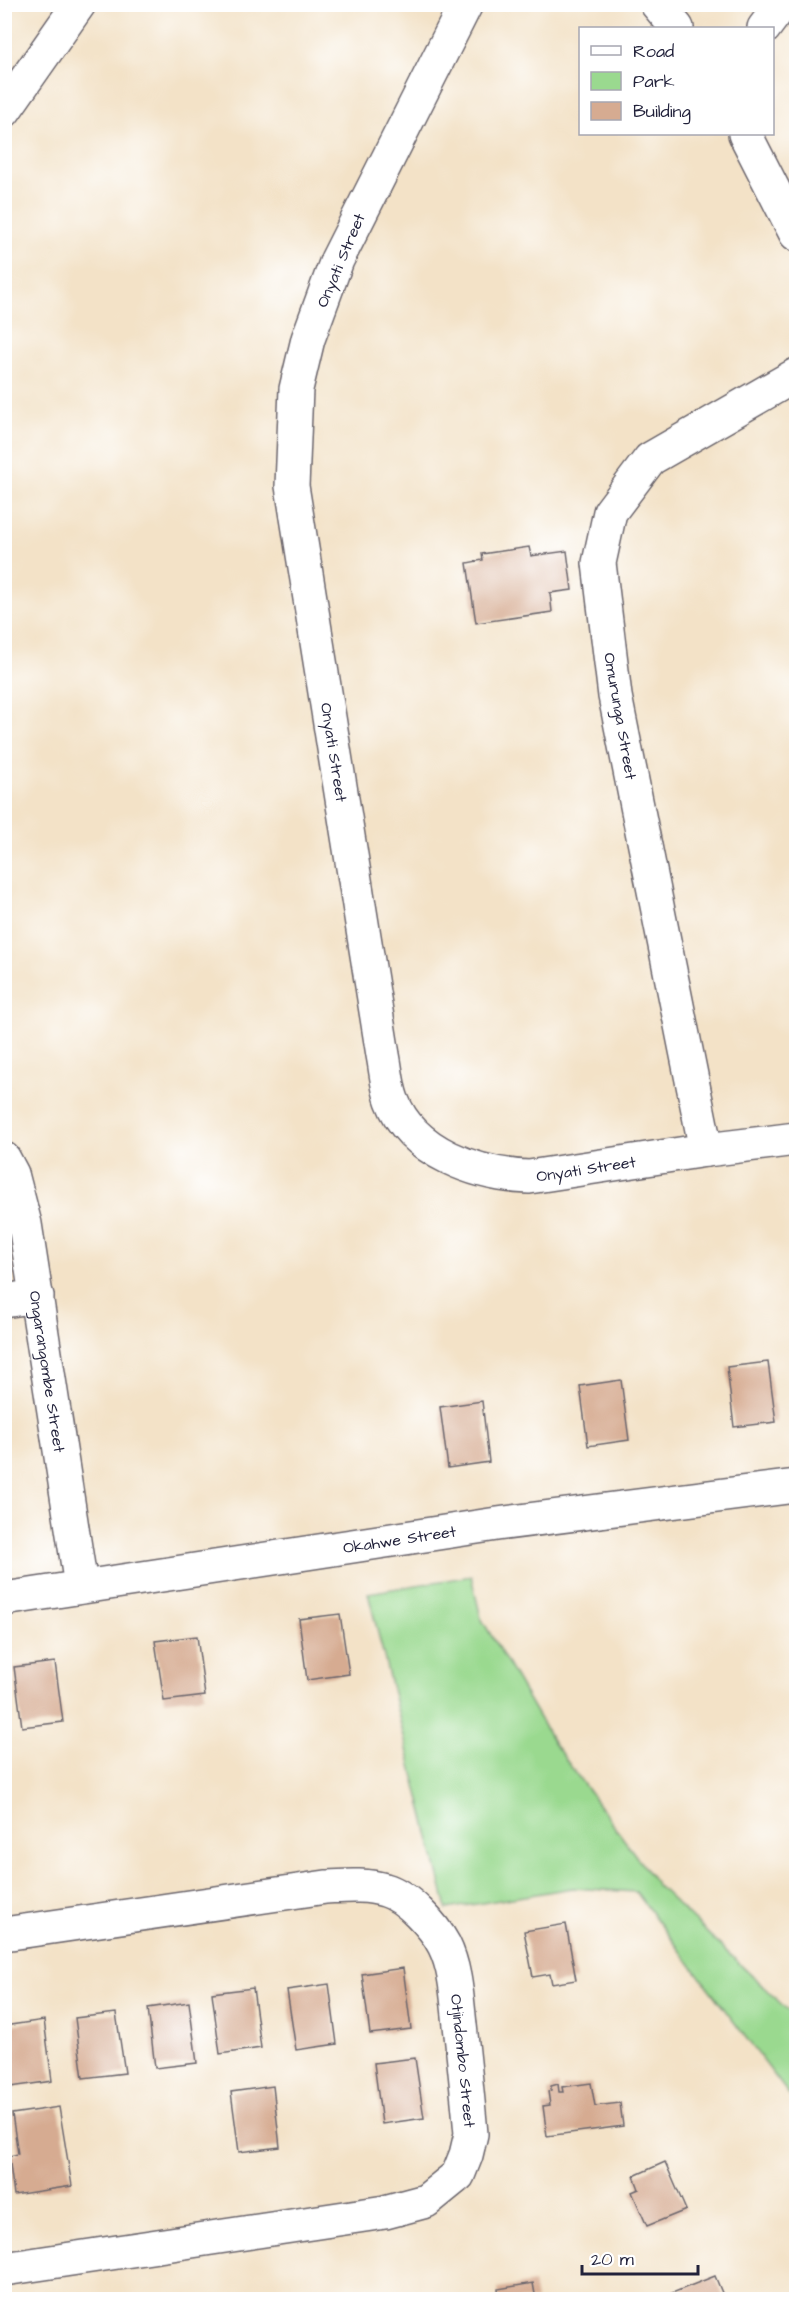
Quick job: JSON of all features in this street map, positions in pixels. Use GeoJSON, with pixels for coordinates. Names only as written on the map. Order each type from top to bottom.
{"type":"FeatureCollection","features":[{"type":"Feature","properties":{"kind":"street"},"geometry":{"type":"LineString","coordinates":[[4,111],[79,4]]}},
{"type":"Feature","properties":{"kind":"street","name":"Onyati Street"},"geometry":{"type":"LineString","coordinates":[[466,4],[337,260],[308,339],[296,389],[292,486],[392,1100],[406,1127],[419,1140],[477,1170],[507,1176],[540,1176],[706,1150],[796,1139]]}},
{"type":"Feature","properties":{"kind":"street"},"geometry":{"type":"LineString","coordinates":[[657,4],[676,27]]}},
{"type":"Feature","properties":{"kind":"street"},"geometry":{"type":"LineString","coordinates":[[765,27],[782,4]]}},
{"type":"Feature","properties":{"kind":"street"},"geometry":{"type":"LineString","coordinates":[[746,135],[796,234]]}},
{"type":"Feature","properties":{"kind":"street","name":"Omurunga Street"},"geometry":{"type":"LineString","coordinates":[[706,1150],[615,696],[599,563],[610,512],[650,459],[796,375]]}},
{"type":"Feature","properties":{"kind":"street","name":"Ongarangombe Street"},"geometry":{"type":"LineString","coordinates":[[4,1159],[12,1174],[37,1296],[81,1586]]}},
{"type":"Feature","properties":{"kind":"street"},"geometry":{"type":"LineString","coordinates":[[4,1301],[37,1296]]}},
{"type":"Feature","properties":{"kind":"street","name":"Okahwe Street"},"geometry":{"type":"LineString","coordinates":[[4,1599],[497,1524],[796,1486]]}},
{"type":"Feature","properties":{"kind":"street","name":"Otjindombo Street"},"geometry":{"type":"LineString","coordinates":[[4,1934],[326,1887],[366,1886],[387,1890],[404,1899],[424,1918],[444,1944],[451,1964],[458,2000],[471,2134],[466,2156],[458,2175],[426,2201],[385,2212],[4,2269]]}},
{"type":"Feature","properties":{"kind":"green space"},"geometry":{"type":"Polygon","coordinates":[[[471,1576],[481,1618],[553,1742],[657,1885],[796,2018],[796,2104],[636,1892],[572,1888],[447,1909],[368,1593],[471,1576]]]}},
{"type":"Feature","properties":{"kind":"building"},"geometry":{"type":"Polygon","coordinates":[[[529,547],[531,556],[567,551],[572,590],[550,593],[552,612],[476,623],[467,563],[483,560],[482,554],[529,547]]]}},
{"type":"Feature","properties":{"kind":"building"},"geometry":{"type":"Polygon","coordinates":[[[768,1362],[776,1422],[734,1427],[727,1367],[768,1362]]]}},
{"type":"Feature","properties":{"kind":"building"},"geometry":{"type":"Polygon","coordinates":[[[621,1380],[629,1440],[588,1446],[580,1386],[621,1380]]]}},
{"type":"Feature","properties":{"kind":"building"},"geometry":{"type":"Polygon","coordinates":[[[482,1401],[489,1462],[448,1468],[440,1407],[482,1401]]]}},
{"type":"Feature","properties":{"kind":"building"},"geometry":{"type":"Polygon","coordinates":[[[340,1614],[349,1674],[307,1680],[299,1619],[340,1614]]]}},
{"type":"Feature","properties":{"kind":"building"},"geometry":{"type":"Polygon","coordinates":[[[197,1636],[205,1696],[164,1701],[155,1641],[197,1636]]]}},
{"type":"Feature","properties":{"kind":"building"},"geometry":{"type":"Polygon","coordinates":[[[55,1662],[63,1722],[22,1727],[14,1667],[55,1662]]]}},
{"type":"Feature","properties":{"kind":"building"},"geometry":{"type":"Polygon","coordinates":[[[566,1924],[576,1980],[552,1984],[550,1974],[533,1977],[524,1931],[566,1924]]]}},
{"type":"Feature","properties":{"kind":"building"},"geometry":{"type":"Polygon","coordinates":[[[403,1968],[411,2029],[370,2034],[362,1974],[403,1968]]]}},
{"type":"Feature","properties":{"kind":"building"},"geometry":{"type":"Polygon","coordinates":[[[329,1984],[337,2044],[296,2050],[287,1990],[329,1984]]]}},
{"type":"Feature","properties":{"kind":"building"},"geometry":{"type":"Polygon","coordinates":[[[253,1988],[261,2048],[220,2054],[212,1993],[253,1988]]]}},
{"type":"Feature","properties":{"kind":"building"},"geometry":{"type":"Polygon","coordinates":[[[189,2002],[197,2063],[155,2068],[148,2008],[189,2002]]]}},
{"type":"Feature","properties":{"kind":"building"},"geometry":{"type":"Polygon","coordinates":[[[116,2013],[125,2073],[83,2078],[75,2018],[116,2013]]]}},
{"type":"Feature","properties":{"kind":"building"},"geometry":{"type":"Polygon","coordinates":[[[44,2020],[52,2081],[11,2087],[4,2026],[44,2020]]]}},
{"type":"Feature","properties":{"kind":"building"},"geometry":{"type":"Polygon","coordinates":[[[415,2058],[424,2118],[382,2124],[374,2063],[415,2058]]]}},
{"type":"Feature","properties":{"kind":"building"},"geometry":{"type":"Polygon","coordinates":[[[591,2083],[595,2106],[620,2103],[623,2126],[547,2136],[543,2106],[550,2105],[548,2091],[551,2090],[551,2086],[558,2084],[559,2092],[563,2092],[562,2087],[591,2083]]]}},
{"type":"Feature","properties":{"kind":"building"},"geometry":{"type":"Polygon","coordinates":[[[273,2086],[280,2147],[239,2152],[231,2092],[273,2086]]]}},
{"type":"Feature","properties":{"kind":"building"},"geometry":{"type":"Polygon","coordinates":[[[59,2107],[72,2186],[14,2195],[9,2156],[18,2154],[12,2114],[59,2107]]]}},
{"type":"Feature","properties":{"kind":"building"},"geometry":{"type":"Polygon","coordinates":[[[665,2162],[686,2210],[647,2226],[632,2192],[639,2189],[634,2176],[665,2162]]]}},
{"type":"Feature","properties":{"kind":"building"},"geometry":{"type":"Polygon","coordinates":[[[715,2276],[725,2300],[657,2300],[657,2299],[715,2276]]]}},
{"type":"Feature","properties":{"kind":"building"},"geometry":{"type":"Polygon","coordinates":[[[533,2283],[536,2300],[499,2300],[498,2289],[533,2283]]]}}]}
